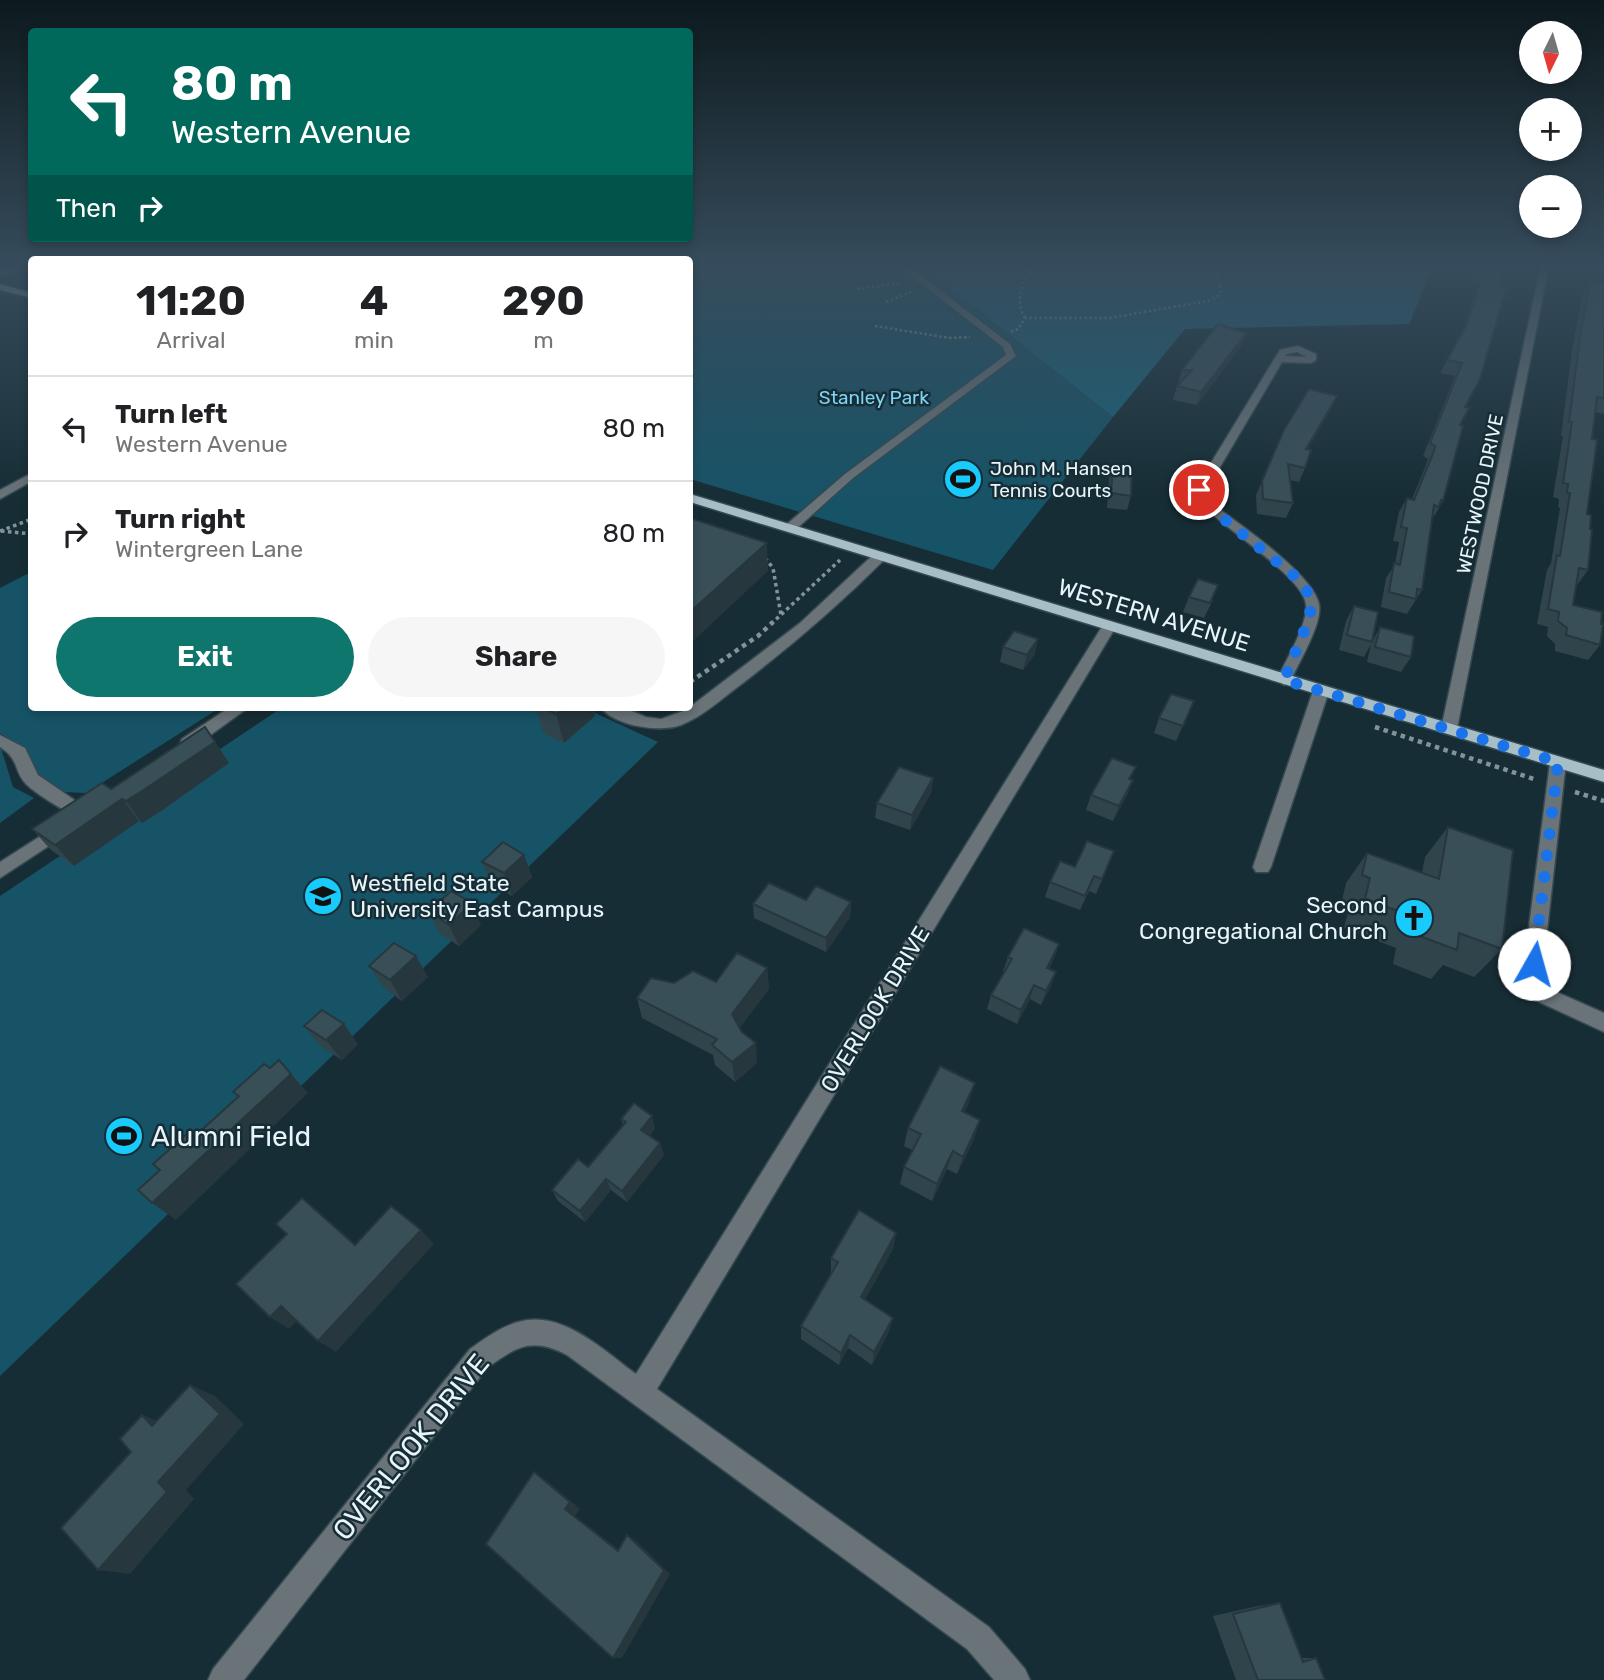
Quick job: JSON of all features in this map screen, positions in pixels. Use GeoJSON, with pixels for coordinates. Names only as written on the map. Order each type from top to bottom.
{"type":"FeatureCollection","features":[{"type":"Feature","properties":{"kind":"main road","name":"WESTERN AVENUE"},"geometry":{"type":"LineString","coordinates":[[693,499],[1604,776]]}},
{"type":"Feature","properties":{"kind":"street"},"geometry":{"type":"LineString","coordinates":[[790,528],[849,476],[987,371],[1011,356],[1012,351],[1004,343]]}},
{"type":"Feature","properties":{"kind":"street","name":"WESTWOOD DRIVE"},"geometry":{"type":"LineString","coordinates":[[1450,729],[1529,343]]}},
{"type":"Feature","properties":{"kind":"street"},"geometry":{"type":"LineString","coordinates":[[1279,359],[1198,494],[1208,507],[1297,578],[1309,592],[1313,603],[1310,617],[1284,680]]}},
{"type":"Feature","properties":{"kind":"street"},"geometry":{"type":"LineString","coordinates":[[0,495],[28,478]]}},
{"type":"Feature","properties":{"kind":"street"},"geometry":{"type":"LineString","coordinates":[[693,711],[737,681],[806,626],[880,556]]}},
{"type":"Feature","properties":{"kind":"street","name":"OVERLOOK DRIVE"},"geometry":{"type":"LineString","coordinates":[[640,1392],[1110,625]]}},
{"type":"Feature","properties":{"kind":"street"},"geometry":{"type":"LineString","coordinates":[[1262,867],[1321,691]]}},
{"type":"Feature","properties":{"kind":"street"},"geometry":{"type":"LineString","coordinates":[[173,753],[235,711]]}},
{"type":"Feature","properties":{"kind":"street"},"geometry":{"type":"LineString","coordinates":[[618,711],[651,724],[668,723],[693,711]]}},
{"type":"Feature","properties":{"kind":"street"},"geometry":{"type":"LineString","coordinates":[[0,740],[19,752],[31,779],[51,795],[88,811],[0,870]]}},
{"type":"Feature","properties":{"kind":"street"},"geometry":{"type":"LineString","coordinates":[[1558,762],[1531,989],[1604,1023]]}},
{"type":"Feature","properties":{"kind":"street","name":"OVERLOOK DRIVE"},"geometry":{"type":"LineString","coordinates":[[224,1680],[479,1358],[516,1333],[553,1333],[576,1346],[978,1638],[1014,1680]]}},
{"type":"Feature","properties":{"kind":"path"},"geometry":{"type":"LineString","coordinates":[[28,520],[0,531],[28,534]]}},
{"type":"Feature","properties":{"kind":"path"},"geometry":{"type":"LineString","coordinates":[[761,554],[774,568],[781,616]]}},
{"type":"Feature","properties":{"kind":"path"},"geometry":{"type":"LineString","coordinates":[[693,680],[750,642],[841,560]]}},
{"type":"Feature","properties":{"kind":"green space","name":"Stanley Park"},"geometry":{"type":"Polygon","coordinates":[[[693,343],[1020,343],[1113,417],[993,570],[693,480],[693,343]]]}},
{"type":"Feature","properties":{"kind":"green space"},"geometry":{"type":"Polygon","coordinates":[[[28,574],[28,711],[215,711],[86,793],[63,792],[41,780],[20,746],[0,733],[0,588],[28,574]]]}},
{"type":"Feature","properties":{"kind":"green space","name":"Alumni Field"},"geometry":{"type":"Polygon","coordinates":[[[277,711],[591,711],[658,742],[0,1376],[0,896],[277,711]]]}},
{"type":"Feature","properties":{"kind":"green space"},"geometry":{"type":"Polygon","coordinates":[[[0,745],[13,787],[34,798],[0,823],[0,745]]]}},
{"type":"Feature","properties":{"kind":"shaded area"},"geometry":{"type":"Polygon","coordinates":[[[1020,343],[1173,343],[1113,417],[1020,343]]]}},
{"type":"Feature","properties":{"kind":"building"},"geometry":{"type":"Polygon","coordinates":[[[1203,343],[1238,343],[1201,392],[1177,386],[1192,370],[1182,370],[1203,343]]]}},
{"type":"Feature","properties":{"kind":"building"},"geometry":{"type":"Polygon","coordinates":[[[1456,343],[1490,343],[1480,379],[1465,407],[1469,408],[1460,425],[1463,426],[1443,501],[1441,500],[1439,507],[1434,505],[1422,590],[1417,589],[1416,599],[1389,592],[1394,563],[1400,565],[1407,528],[1401,527],[1407,498],[1414,500],[1434,451],[1435,446],[1430,443],[1462,363],[1447,360],[1456,343]]]}},
{"type":"Feature","properties":{"kind":"building"},"geometry":{"type":"Polygon","coordinates":[[[1579,343],[1604,343],[1604,398],[1597,397],[1592,439],[1597,440],[1587,514],[1591,515],[1592,530],[1588,570],[1579,568],[1573,605],[1602,612],[1600,645],[1566,635],[1567,628],[1558,621],[1559,612],[1548,609],[1570,493],[1567,493],[1568,484],[1563,483],[1572,422],[1569,422],[1579,343]]]}},
{"type":"Feature","properties":{"kind":"building"},"geometry":{"type":"Polygon","coordinates":[[[1309,389],[1337,396],[1306,449],[1311,450],[1305,468],[1288,464],[1293,503],[1263,499],[1262,481],[1284,430],[1309,389]]]}},
{"type":"Feature","properties":{"kind":"building"},"geometry":{"type":"Polygon","coordinates":[[[1113,465],[1132,467],[1131,496],[1111,493],[1113,465]]]}},
{"type":"Feature","properties":{"kind":"building"},"geometry":{"type":"Polygon","coordinates":[[[693,519],[767,543],[693,609],[693,519]]]}},
{"type":"Feature","properties":{"kind":"building"},"geometry":{"type":"Polygon","coordinates":[[[1198,579],[1218,585],[1210,603],[1189,597],[1198,579]]]}},
{"type":"Feature","properties":{"kind":"building"},"geometry":{"type":"Polygon","coordinates":[[[1354,606],[1378,612],[1372,642],[1347,635],[1354,606]]]}},
{"type":"Feature","properties":{"kind":"building"},"geometry":{"type":"Polygon","coordinates":[[[1380,627],[1414,636],[1411,657],[1375,647],[1380,627]]]}},
{"type":"Feature","properties":{"kind":"building"},"geometry":{"type":"Polygon","coordinates":[[[1014,631],[1038,639],[1027,655],[1003,647],[1014,631]]]}},
{"type":"Feature","properties":{"kind":"building"},"geometry":{"type":"Polygon","coordinates":[[[1171,694],[1194,701],[1183,726],[1159,718],[1171,694]]]}},
{"type":"Feature","properties":{"kind":"building"},"geometry":{"type":"Polygon","coordinates":[[[205,727],[215,742],[126,801],[122,799],[55,845],[32,829],[102,783],[111,789],[205,727]]]}},
{"type":"Feature","properties":{"kind":"building"},"geometry":{"type":"Polygon","coordinates":[[[1112,758],[1136,767],[1129,779],[1133,780],[1119,806],[1091,795],[1112,758]]]}},
{"type":"Feature","properties":{"kind":"building"},"geometry":{"type":"Polygon","coordinates":[[[899,767],[933,778],[912,815],[877,803],[899,767]]]}},
{"type":"Feature","properties":{"kind":"building"},"geometry":{"type":"Polygon","coordinates":[[[1448,827],[1513,850],[1502,949],[1459,933],[1457,950],[1417,935],[1420,919],[1365,899],[1370,878],[1362,875],[1367,853],[1439,879],[1448,827]]]}},
{"type":"Feature","properties":{"kind":"building"},"geometry":{"type":"Polygon","coordinates":[[[1087,841],[1114,851],[1102,879],[1094,876],[1085,896],[1050,882],[1060,861],[1075,867],[1087,841]]]}},
{"type":"Feature","properties":{"kind":"building"},"geometry":{"type":"Polygon","coordinates":[[[503,842],[524,855],[504,873],[482,862],[503,842]]]}},
{"type":"Feature","properties":{"kind":"building"},"geometry":{"type":"Polygon","coordinates":[[[769,883],[806,900],[816,886],[851,902],[826,938],[753,904],[769,883]]]}},
{"type":"Feature","properties":{"kind":"building"},"geometry":{"type":"Polygon","coordinates":[[[451,891],[472,903],[449,925],[429,911],[451,891]]]}},
{"type":"Feature","properties":{"kind":"building"},"geometry":{"type":"Polygon","coordinates":[[[1024,928],[1059,944],[1047,968],[1056,972],[1046,991],[1034,985],[1021,1010],[991,995],[1012,959],[1008,957],[1024,928]]]}},
{"type":"Feature","properties":{"kind":"building"},"geometry":{"type":"Polygon","coordinates":[[[394,943],[416,956],[390,980],[369,966],[394,943]]]}},
{"type":"Feature","properties":{"kind":"building"},"geometry":{"type":"Polygon","coordinates":[[[737,953],[767,968],[732,1014],[742,1032],[756,1043],[732,1062],[712,1045],[717,1039],[637,998],[651,978],[674,983],[693,971],[716,982],[737,953]]]}},
{"type":"Feature","properties":{"kind":"building"},"geometry":{"type":"Polygon","coordinates":[[[322,1010],[344,1024],[326,1040],[304,1026],[322,1010]]]}},
{"type":"Feature","properties":{"kind":"building"},"geometry":{"type":"Polygon","coordinates":[[[279,1060],[291,1074],[152,1203],[138,1190],[160,1170],[153,1164],[188,1133],[194,1137],[239,1096],[233,1092],[264,1064],[270,1068],[279,1060]]]}},
{"type":"Feature","properties":{"kind":"building"},"geometry":{"type":"Polygon","coordinates":[[[940,1066],[975,1083],[962,1111],[980,1120],[963,1157],[953,1151],[937,1184],[904,1167],[921,1134],[908,1128],[940,1066]]]}},
{"type":"Feature","properties":{"kind":"building"},"geometry":{"type":"Polygon","coordinates":[[[634,1103],[652,1116],[641,1130],[660,1143],[622,1191],[606,1179],[580,1211],[552,1190],[578,1159],[588,1167],[626,1122],[621,1119],[634,1103]]]}},
{"type":"Feature","properties":{"kind":"building"},"geometry":{"type":"Polygon","coordinates":[[[302,1198],[355,1245],[391,1206],[421,1230],[318,1341],[281,1306],[270,1317],[236,1284],[287,1234],[276,1224],[302,1198]]]}},
{"type":"Feature","properties":{"kind":"building"},"geometry":{"type":"Polygon","coordinates":[[[859,1210],[896,1233],[861,1297],[893,1318],[874,1352],[850,1335],[841,1353],[801,1326],[838,1262],[831,1258],[859,1210]]]}},
{"type":"Feature","properties":{"kind":"building"},"geometry":{"type":"Polygon","coordinates":[[[190,1385],[220,1414],[158,1482],[167,1492],[98,1570],[61,1528],[131,1452],[120,1439],[142,1415],[152,1426],[190,1385]]]}},
{"type":"Feature","properties":{"kind":"building"},"geometry":{"type":"Polygon","coordinates":[[[534,1472],[570,1502],[565,1509],[618,1551],[627,1535],[664,1570],[613,1658],[486,1544],[534,1472]]]}},
{"type":"Feature","properties":{"kind":"building"},"geometry":{"type":"Polygon","coordinates":[[[1280,1603],[1303,1662],[1316,1658],[1325,1680],[1258,1680],[1233,1614],[1280,1603]]]}},
{"type":"Feature","properties":{"kind":"place","name":"John M. Hansen Tennis Courts"},"geometry":{"type":"Point","coordinates":[963,479]}},
{"type":"Feature","properties":{"kind":"place","name":"Westfield State University East Campus"},"geometry":{"type":"Point","coordinates":[323,896]}},
{"type":"Feature","properties":{"kind":"place","name":"Second Congregational Church"},"geometry":{"type":"Point","coordinates":[1414,918]}},
{"type":"Feature","properties":{"kind":"place","name":"Alumni Field"},"geometry":{"type":"Point","coordinates":[124,1136]}},
{"type":"Feature","properties":{"kind":"route"},"geometry":{"type":"LineString","coordinates":[[1199,490],[1200,498],[1208,507],[1297,578],[1309,592],[1313,603],[1310,617],[1284,680],[1558,762],[1534,964]]}}]}
